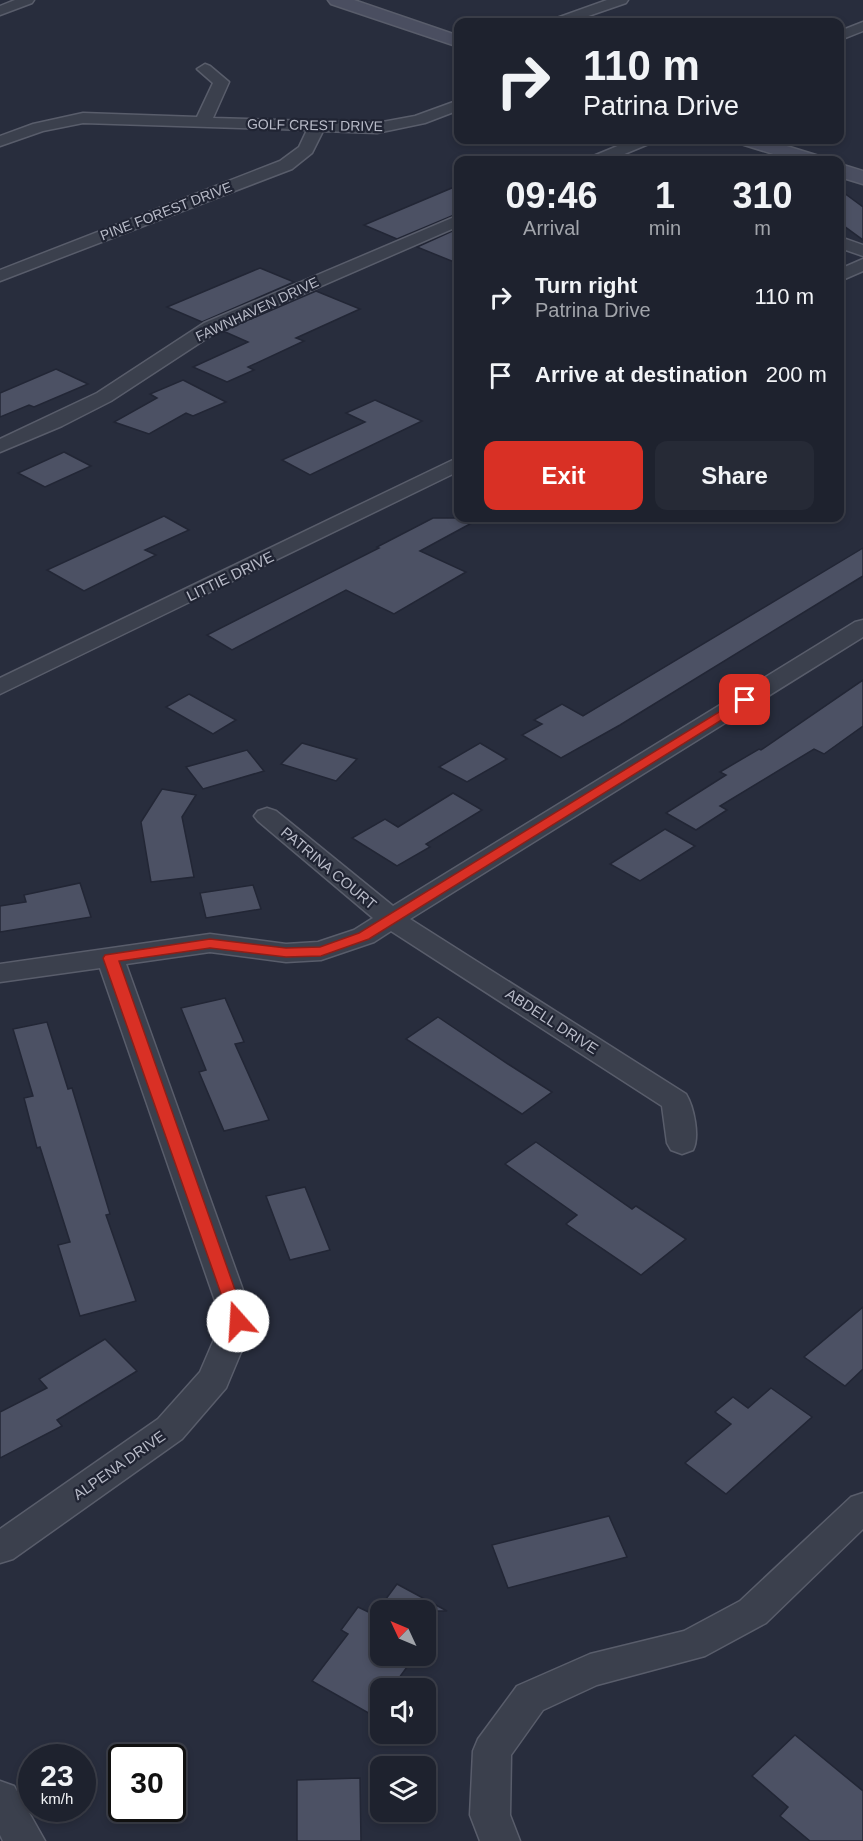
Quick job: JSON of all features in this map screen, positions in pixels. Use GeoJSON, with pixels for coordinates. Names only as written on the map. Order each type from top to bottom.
{"type":"FeatureCollection","features":[{"type":"Feature","properties":{"kind":"street"},"geometry":{"type":"LineString","coordinates":[[0,11],[27,0]]}},
{"type":"Feature","properties":{"kind":"street"},"geometry":{"type":"LineString","coordinates":[[337,0],[454,40]]}},
{"type":"Feature","properties":{"kind":"street"},"geometry":{"type":"LineString","coordinates":[[570,18],[621,0]]}},
{"type":"Feature","properties":{"kind":"street"},"geometry":{"type":"LineString","coordinates":[[844,34],[863,26]]}},
{"type":"Feature","properties":{"kind":"street"},"geometry":{"type":"LineString","coordinates":[[203,122],[221,82],[205,69]]}},
{"type":"Feature","properties":{"kind":"street","name":"GOLF CREST DRIVE"},"geometry":{"type":"LineString","coordinates":[[0,141],[39,127],[83,118],[377,128],[399,126],[454,107]]}},
{"type":"Feature","properties":{"kind":"street","name":"PINE FOREST DRIVE"},"geometry":{"type":"LineString","coordinates":[[0,276],[286,165],[306,150],[317,127]]}},
{"type":"Feature","properties":{"kind":"street"},"geometry":{"type":"LineString","coordinates":[[607,156],[635,144]]}},
{"type":"Feature","properties":{"kind":"street"},"geometry":{"type":"LineString","coordinates":[[761,144],[799,156]]}},
{"type":"Feature","properties":{"kind":"street"},"geometry":{"type":"LineString","coordinates":[[844,171],[863,178]]}},
{"type":"Feature","properties":{"kind":"street","name":"FAWNHAVEN DRIVE"},"geometry":{"type":"LineString","coordinates":[[0,446],[104,397],[211,327],[454,222]]}},
{"type":"Feature","properties":{"kind":"street"},"geometry":{"type":"LineString","coordinates":[[844,244],[863,251]]}},
{"type":"Feature","properties":{"kind":"street"},"geometry":{"type":"LineString","coordinates":[[844,274],[863,264]]}},
{"type":"Feature","properties":{"kind":"street","name":"LITTIE DRIVE"},"geometry":{"type":"LineString","coordinates":[[0,687],[454,465]]}},
{"type":"Feature","properties":{"kind":"street"},"geometry":{"type":"LineString","coordinates":[[0,973],[210,944],[286,953],[321,951],[364,936],[863,627]]}},
{"type":"Feature","properties":{"kind":"street","name":"PATRINA COURT"},"geometry":{"type":"LineString","coordinates":[[267,816],[391,919]]}},
{"type":"Feature","properties":{"kind":"street","name":"ABDELL DRIVE"},"geometry":{"type":"LineString","coordinates":[[391,919],[676,1101],[682,1143]]}},
{"type":"Feature","properties":{"kind":"street","name":"ALPENA DRIVE"},"geometry":{"type":"LineString","coordinates":[[0,1548],[170,1429],[214,1379],[238,1321],[110,958]]}},
{"type":"Feature","properties":{"kind":"street"},"geometry":{"type":"LineString","coordinates":[[500,1841],[490,1815],[492,1751],[530,1698],[590,1670],[692,1645],[753,1612],[863,1507]]}},
{"type":"Feature","properties":{"kind":"street"},"geometry":{"type":"LineString","coordinates":[[0,1799],[25,1841]]}},
{"type":"Feature","properties":{"kind":"building"},"geometry":{"type":"Polygon","coordinates":[[[454,187],[454,215],[397,239],[364,225],[454,187]]]}},
{"type":"Feature","properties":{"kind":"building"},"geometry":{"type":"Polygon","coordinates":[[[844,193],[863,207],[863,240],[844,226],[844,193]]]}},
{"type":"Feature","properties":{"kind":"building"},"geometry":{"type":"Polygon","coordinates":[[[454,230],[454,262],[417,247],[454,230]]]}},
{"type":"Feature","properties":{"kind":"building"},"geometry":{"type":"Polygon","coordinates":[[[260,268],[294,282],[202,322],[167,307],[260,268]]]}},
{"type":"Feature","properties":{"kind":"building"},"geometry":{"type":"Polygon","coordinates":[[[316,291],[360,309],[296,338],[304,341],[248,367],[254,370],[227,382],[193,367],[248,342],[223,331],[316,291]]]}},
{"type":"Feature","properties":{"kind":"building"},"geometry":{"type":"Polygon","coordinates":[[[56,369],[88,384],[34,407],[29,405],[0,417],[0,393],[56,369]]]}},
{"type":"Feature","properties":{"kind":"building"},"geometry":{"type":"Polygon","coordinates":[[[183,380],[226,402],[193,416],[186,413],[149,434],[114,422],[157,398],[150,394],[183,380]]]}},
{"type":"Feature","properties":{"kind":"building"},"geometry":{"type":"Polygon","coordinates":[[[375,400],[422,421],[310,475],[282,460],[365,422],[346,413],[375,400]]]}},
{"type":"Feature","properties":{"kind":"building"},"geometry":{"type":"Polygon","coordinates":[[[64,452],[91,466],[45,487],[18,473],[64,452]]]}},
{"type":"Feature","properties":{"kind":"building"},"geometry":{"type":"Polygon","coordinates":[[[164,516],[189,530],[145,550],[156,555],[84,591],[47,570],[164,516]]]}},
{"type":"Feature","properties":{"kind":"building"},"geometry":{"type":"Polygon","coordinates":[[[433,518],[454,518],[454,522],[474,522],[420,551],[466,572],[394,614],[346,590],[232,650],[207,635],[379,548],[377,547],[433,518]]]}},
{"type":"Feature","properties":{"kind":"building"},"geometry":{"type":"Polygon","coordinates":[[[863,548],[863,576],[620,725],[561,758],[522,735],[542,724],[534,720],[562,704],[583,716],[863,548]]]}},
{"type":"Feature","properties":{"kind":"building"},"geometry":{"type":"Polygon","coordinates":[[[863,680],[863,726],[824,754],[814,749],[720,806],[727,810],[696,830],[666,813],[726,775],[720,772],[759,749],[761,750],[863,680]]]}},
{"type":"Feature","properties":{"kind":"building"},"geometry":{"type":"Polygon","coordinates":[[[189,694],[236,720],[213,734],[166,707],[189,694]]]}},
{"type":"Feature","properties":{"kind":"building"},"geometry":{"type":"Polygon","coordinates":[[[302,743],[357,759],[336,781],[281,764],[302,743]]]}},
{"type":"Feature","properties":{"kind":"building"},"geometry":{"type":"Polygon","coordinates":[[[480,743],[507,759],[467,782],[439,767],[480,743]]]}},
{"type":"Feature","properties":{"kind":"building"},"geometry":{"type":"Polygon","coordinates":[[[247,750],[264,771],[203,789],[186,767],[247,750]]]}},
{"type":"Feature","properties":{"kind":"building"},"geometry":{"type":"Polygon","coordinates":[[[162,789],[196,795],[182,817],[194,877],[151,882],[141,822],[162,789]]]}},
{"type":"Feature","properties":{"kind":"building"},"geometry":{"type":"Polygon","coordinates":[[[453,793],[482,810],[426,844],[430,847],[397,866],[352,838],[385,819],[398,827],[453,793]]]}},
{"type":"Feature","properties":{"kind":"building"},"geometry":{"type":"Polygon","coordinates":[[[665,829],[695,846],[640,881],[610,864],[665,829]]]}},
{"type":"Feature","properties":{"kind":"building"},"geometry":{"type":"Polygon","coordinates":[[[80,883],[91,917],[0,932],[0,906],[26,902],[24,895],[80,883]]]}},
{"type":"Feature","properties":{"kind":"building"},"geometry":{"type":"Polygon","coordinates":[[[253,885],[261,909],[206,918],[200,893],[253,885]]]}},
{"type":"Feature","properties":{"kind":"building"},"geometry":{"type":"Polygon","coordinates":[[[225,998],[244,1042],[235,1044],[269,1120],[224,1131],[199,1072],[206,1070],[181,1008],[225,998]]]}},
{"type":"Feature","properties":{"kind":"building"},"geometry":{"type":"Polygon","coordinates":[[[438,1017],[552,1092],[522,1114],[406,1039],[438,1017]]]}},
{"type":"Feature","properties":{"kind":"building"},"geometry":{"type":"Polygon","coordinates":[[[47,1022],[68,1089],[72,1088],[110,1214],[106,1215],[136,1301],[80,1316],[58,1245],[70,1242],[40,1147],[37,1148],[24,1098],[33,1096],[13,1029],[47,1022]]]}},
{"type":"Feature","properties":{"kind":"building"},"geometry":{"type":"Polygon","coordinates":[[[536,1142],[632,1209],[636,1206],[686,1239],[641,1275],[566,1224],[577,1215],[505,1164],[536,1142]]]}},
{"type":"Feature","properties":{"kind":"building"},"geometry":{"type":"Polygon","coordinates":[[[305,1187],[330,1250],[290,1260],[266,1196],[305,1187]]]}},
{"type":"Feature","properties":{"kind":"building"},"geometry":{"type":"Polygon","coordinates":[[[863,1307],[863,1369],[845,1386],[804,1357],[863,1307]]]}},
{"type":"Feature","properties":{"kind":"building"},"geometry":{"type":"Polygon","coordinates":[[[105,1339],[137,1371],[57,1420],[62,1426],[0,1458],[0,1412],[47,1388],[39,1379],[105,1339]]]}},
{"type":"Feature","properties":{"kind":"building"},"geometry":{"type":"Polygon","coordinates":[[[771,1388],[812,1417],[726,1494],[685,1463],[731,1424],[715,1412],[733,1397],[748,1408],[771,1388]]]}},
{"type":"Feature","properties":{"kind":"building"},"geometry":{"type":"Polygon","coordinates":[[[609,1516],[627,1557],[508,1588],[492,1545],[609,1516]]]}},
{"type":"Feature","properties":{"kind":"building"},"geometry":{"type":"Polygon","coordinates":[[[397,1584],[427,1600],[385,1600],[397,1584]]]}},
{"type":"Feature","properties":{"kind":"building"},"geometry":{"type":"Polygon","coordinates":[[[436,1605],[447,1611],[436,1611],[436,1605]]]}},
{"type":"Feature","properties":{"kind":"building"},"geometry":{"type":"Polygon","coordinates":[[[358,1607],[370,1613],[370,1666],[408,1666],[399,1678],[370,1678],[370,1714],[312,1681],[348,1634],[341,1630],[358,1607]]]}},
{"type":"Feature","properties":{"kind":"building"},"geometry":{"type":"Polygon","coordinates":[[[795,1735],[863,1791],[863,1841],[810,1841],[780,1816],[788,1807],[752,1776],[795,1735]]]}},
{"type":"Feature","properties":{"kind":"building"},"geometry":{"type":"Polygon","coordinates":[[[360,1778],[361,1841],[297,1841],[297,1780],[360,1778]]]}},
{"type":"Feature","properties":{"kind":"route"},"geometry":{"type":"LineString","coordinates":[[238,1321],[110,958],[210,944],[286,953],[321,951],[364,936],[745,700]]}}]}
